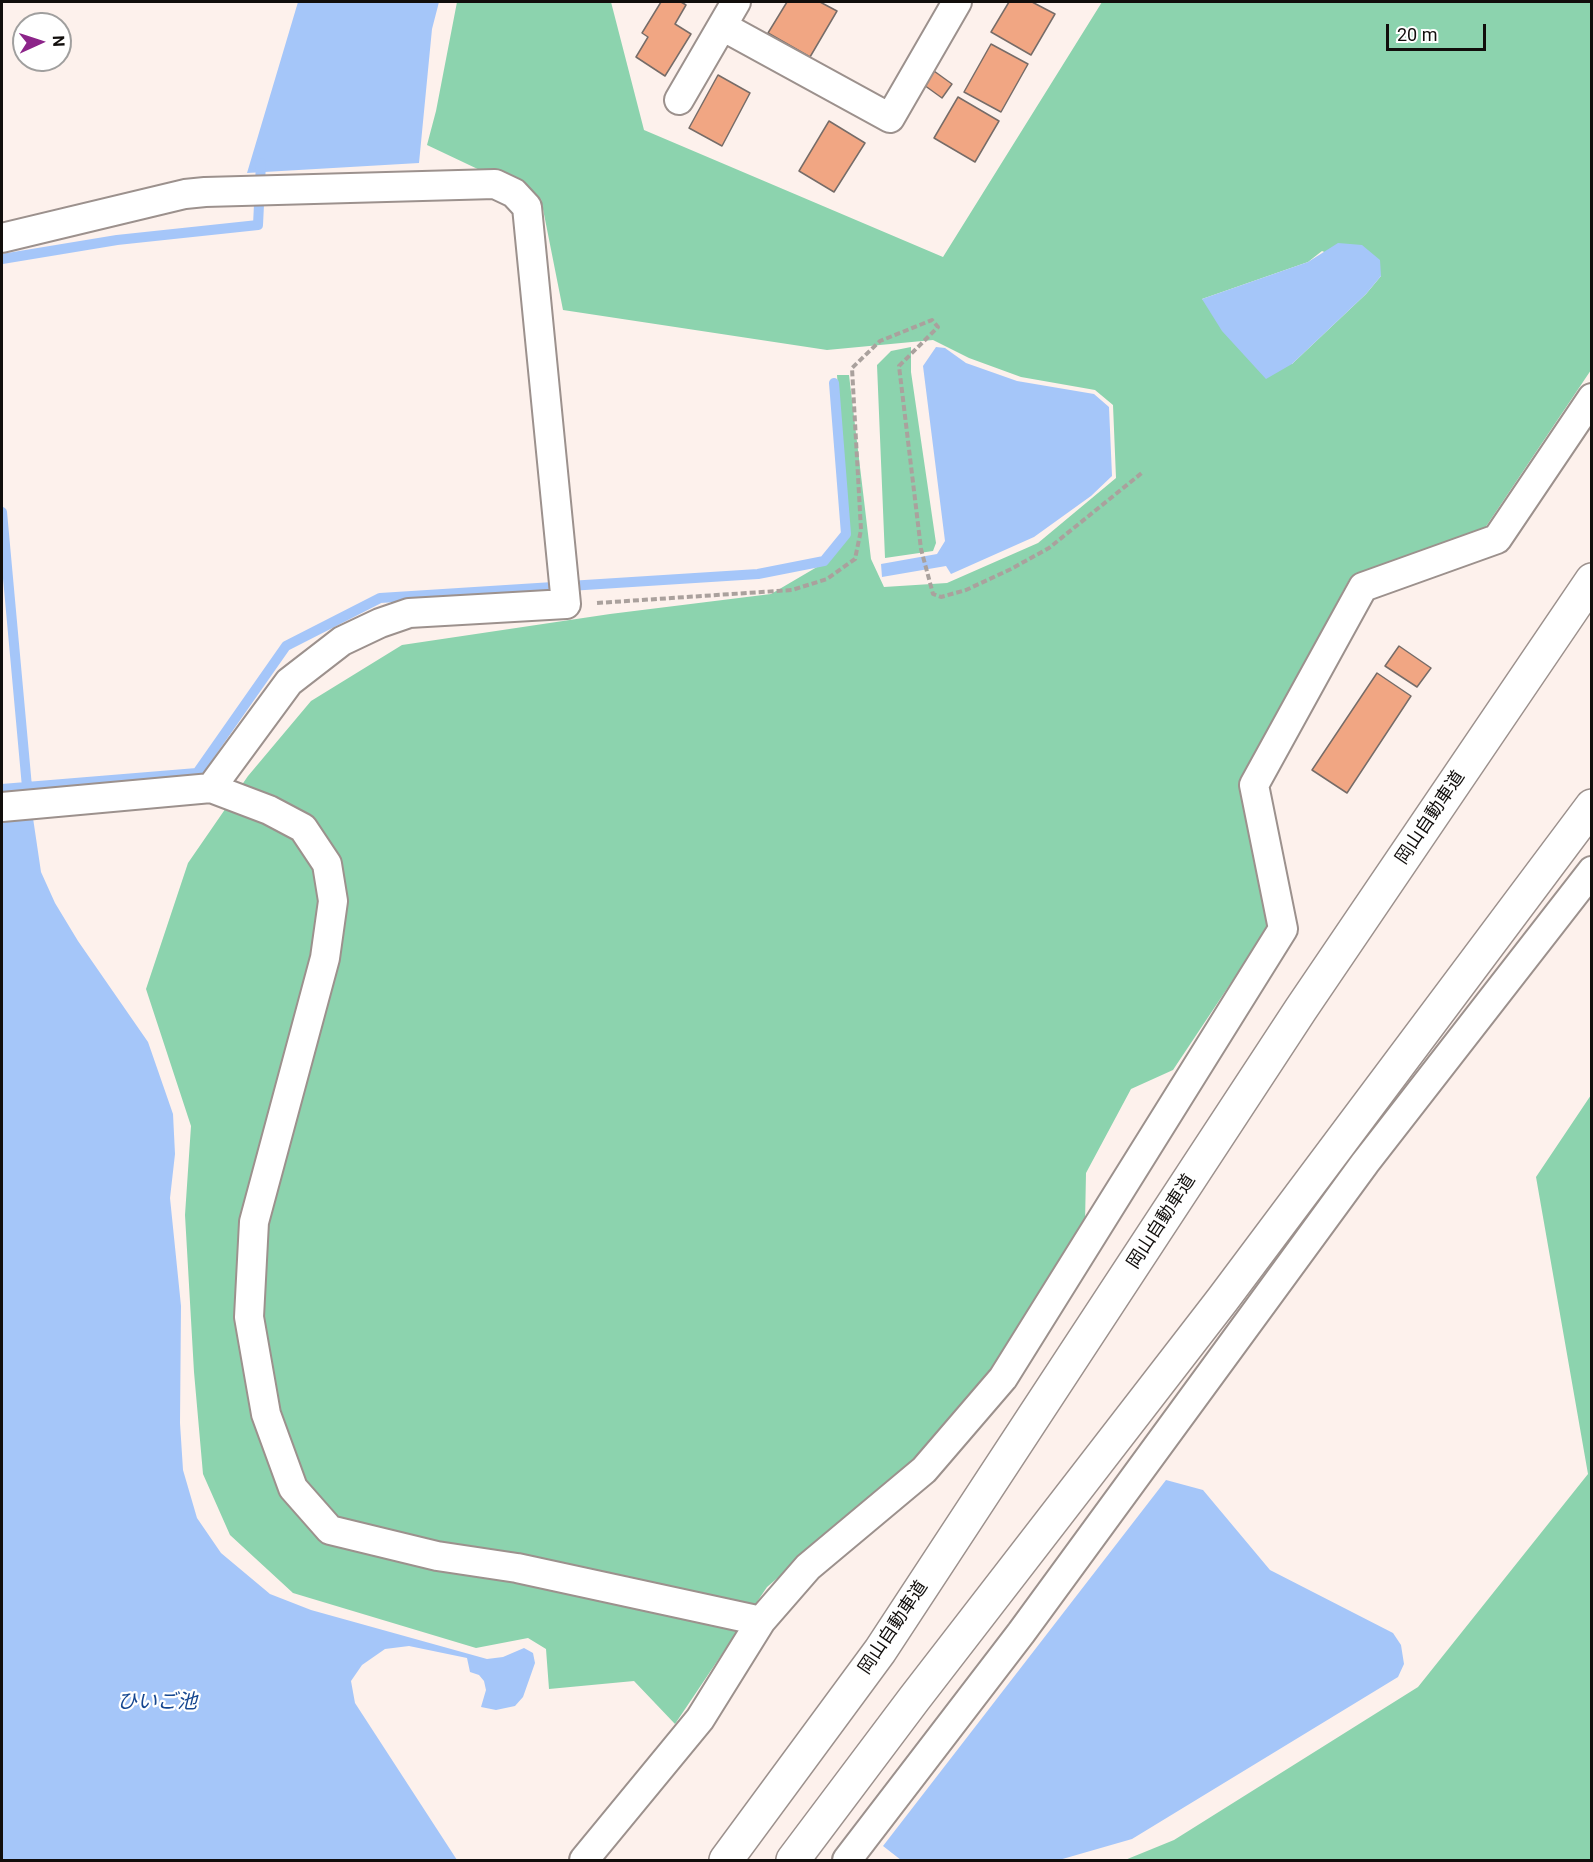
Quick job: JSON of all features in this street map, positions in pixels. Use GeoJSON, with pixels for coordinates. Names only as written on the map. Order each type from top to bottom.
{"type":"FeatureCollection","features":[{"type":"Feature","properties":{"kind":"highway","name":"岡山自動車道"},"geometry":{"type":"LineString","coordinates":[[726,1860],[880,1651],[1301,1009],[1592,580]]}},
{"type":"Feature","properties":{"kind":"highway"},"geometry":{"type":"LineString","coordinates":[[793,1860],[914,1699],[1223,1299],[1592,806]]}},
{"type":"Feature","properties":{"kind":"street"},"geometry":{"type":"LineString","coordinates":[[679,100],[729,14],[890,118],[957,2]]}},
{"type":"Feature","properties":{"kind":"street"},"geometry":{"type":"LineString","coordinates":[[2,238],[185,194],[495,184],[514,193],[527,207],[565,592],[409,613],[380,623],[342,641],[289,682],[211,788]]}},
{"type":"Feature","properties":{"kind":"street"},"geometry":{"type":"LineString","coordinates":[[584,1860],[699,1719],[761,1621],[808,1567],[924,1470],[1003,1378],[1283,929],[1254,785],[1363,587],[1497,539],[1592,398]]}},
{"type":"Feature","properties":{"kind":"street"},"geometry":{"type":"LineString","coordinates":[[2,807],[211,788],[268,810],[303,828],[327,864],[333,901],[325,958],[254,1222],[249,1317],[266,1414],[293,1488],[330,1530],[436,1556],[517,1568],[761,1621]]}},
{"type":"Feature","properties":{"kind":"street"},"geometry":{"type":"LineString","coordinates":[[847,1860],[1021,1633],[1365,1163],[1592,871]]}},
{"type":"Feature","properties":{"kind":"path"},"geometry":{"type":"LineString","coordinates":[[565,592],[632,603],[792,590],[827,579],[855,559],[861,530],[852,368],[880,341],[932,320],[938,327],[899,366],[921,549],[933,594],[941,597],[966,590],[1049,548],[1143,472]]}},
{"type":"Feature","properties":{"kind":"green space"},"geometry":{"type":"Polygon","coordinates":[[[457,2],[611,2],[644,130],[943,257],[1102,2],[1591,2],[1591,370],[1485,528],[1349,580],[1239,784],[1268,927],[1173,1070],[1131,1089],[1086,1173],[1085,1223],[994,1371],[900,1474],[767,1587],[675,1724],[634,1681],[549,1689],[546,1649],[528,1638],[476,1648],[293,1593],[230,1535],[203,1474],[194,1372],[185,1215],[191,1126],[146,989],[188,863],[248,776],[311,701],[402,645],[610,614],[771,594],[817,567],[826,565],[849,536],[837,375],[849,375],[871,559],[884,587],[947,583],[1038,543],[1116,478],[1113,405],[1095,390],[1021,377],[969,358],[933,340],[827,350],[563,310],[541,199],[427,145],[436,111],[457,2]],[[1322,251],[1308,262],[1202,299],[1292,364],[1366,294],[1381,276],[1322,251]]]}},
{"type":"Feature","properties":{"kind":"green space"},"geometry":{"type":"Polygon","coordinates":[[[911,347],[911,372],[936,543],[933,551],[885,558],[877,365],[891,351],[911,347]]]}},
{"type":"Feature","properties":{"kind":"green space"},"geometry":{"type":"Polygon","coordinates":[[[1591,1095],[1591,1860],[1125,1860],[1174,1840],[1418,1687],[1588,1474],[1536,1177],[1591,1095]]]}},
{"type":"Feature","properties":{"kind":"water"},"geometry":{"type":"Polygon","coordinates":[[[298,2],[439,2],[432,29],[419,163],[247,173],[298,2]]]}},
{"type":"Feature","properties":{"kind":"water"},"geometry":{"type":"Polygon","coordinates":[[[1338,243],[1362,245],[1380,260],[1381,276],[1366,294],[1292,364],[1266,379],[1222,331],[1202,299],[1308,262],[1338,243]]]}},
{"type":"Feature","properties":{"kind":"water"},"geometry":{"type":"Polygon","coordinates":[[[936,347],[945,348],[966,363],[1017,381],[1094,394],[1109,407],[1112,476],[1091,496],[1034,537],[951,574],[946,566],[882,577],[881,564],[937,554],[945,541],[923,366],[936,347]]]}},
{"type":"Feature","properties":{"kind":"water","name":"ひいご池"},"geometry":{"type":"Polygon","coordinates":[[[33,818],[41,872],[55,903],[78,941],[148,1042],[173,1114],[175,1154],[170,1198],[181,1306],[180,1423],[183,1470],[197,1518],[221,1553],[270,1594],[311,1610],[487,1659],[503,1657],[524,1648],[533,1653],[535,1663],[523,1697],[515,1706],[496,1710],[481,1707],[486,1690],[484,1681],[479,1675],[470,1672],[467,1658],[409,1646],[385,1649],[362,1665],[351,1681],[355,1703],[457,1860],[2,1860],[2,821],[33,818]]]}},
{"type":"Feature","properties":{"kind":"water"},"geometry":{"type":"Polygon","coordinates":[[[1166,1480],[1203,1490],[1270,1570],[1393,1633],[1401,1645],[1404,1664],[1398,1677],[1132,1839],[1059,1860],[901,1860],[883,1846],[1166,1480]]]}},
{"type":"Feature","properties":{"kind":"building"},"geometry":{"type":"Polygon","coordinates":[[[661,2],[681,2],[686,5],[675,24],[691,34],[665,76],[636,57],[648,37],[642,33],[661,2]]]}},
{"type":"Feature","properties":{"kind":"building"},"geometry":{"type":"Polygon","coordinates":[[[787,2],[820,2],[837,11],[810,57],[768,33],[787,2]]]}},
{"type":"Feature","properties":{"kind":"building"},"geometry":{"type":"Polygon","coordinates":[[[1009,2],[1032,2],[1055,14],[1031,55],[991,32],[1009,2]]]}},
{"type":"Feature","properties":{"kind":"building"},"geometry":{"type":"Polygon","coordinates":[[[991,44],[1028,64],[1001,112],[964,92],[991,44]]]}},
{"type":"Feature","properties":{"kind":"building"},"geometry":{"type":"Polygon","coordinates":[[[934,71],[952,84],[942,98],[924,85],[934,71]]]}},
{"type":"Feature","properties":{"kind":"building"},"geometry":{"type":"Polygon","coordinates":[[[718,75],[750,93],[722,146],[689,128],[718,75]]]}},
{"type":"Feature","properties":{"kind":"building"},"geometry":{"type":"Polygon","coordinates":[[[958,97],[999,121],[975,162],[934,138],[958,97]]]}},
{"type":"Feature","properties":{"kind":"building"},"geometry":{"type":"Polygon","coordinates":[[[829,121],[865,143],[834,192],[799,171],[829,121]]]}},
{"type":"Feature","properties":{"kind":"building"},"geometry":{"type":"Polygon","coordinates":[[[1399,646],[1431,668],[1417,687],[1385,666],[1399,646]]]}},
{"type":"Feature","properties":{"kind":"building"},"geometry":{"type":"Polygon","coordinates":[[[1377,673],[1411,696],[1347,793],[1312,770],[1377,673]]]}},
{"type":"Feature","properties":{"kind":"waterway"},"geometry":{"type":"LineString","coordinates":[[2,259],[117,240],[258,225],[261,163]]}},
{"type":"Feature","properties":{"kind":"waterway"},"geometry":{"type":"LineString","coordinates":[[2,789],[197,773],[286,646],[380,598],[758,574],[824,561],[846,534],[834,383]]}},
{"type":"Feature","properties":{"kind":"waterway"},"geometry":{"type":"LineString","coordinates":[[2,512],[27,787]]}}]}
